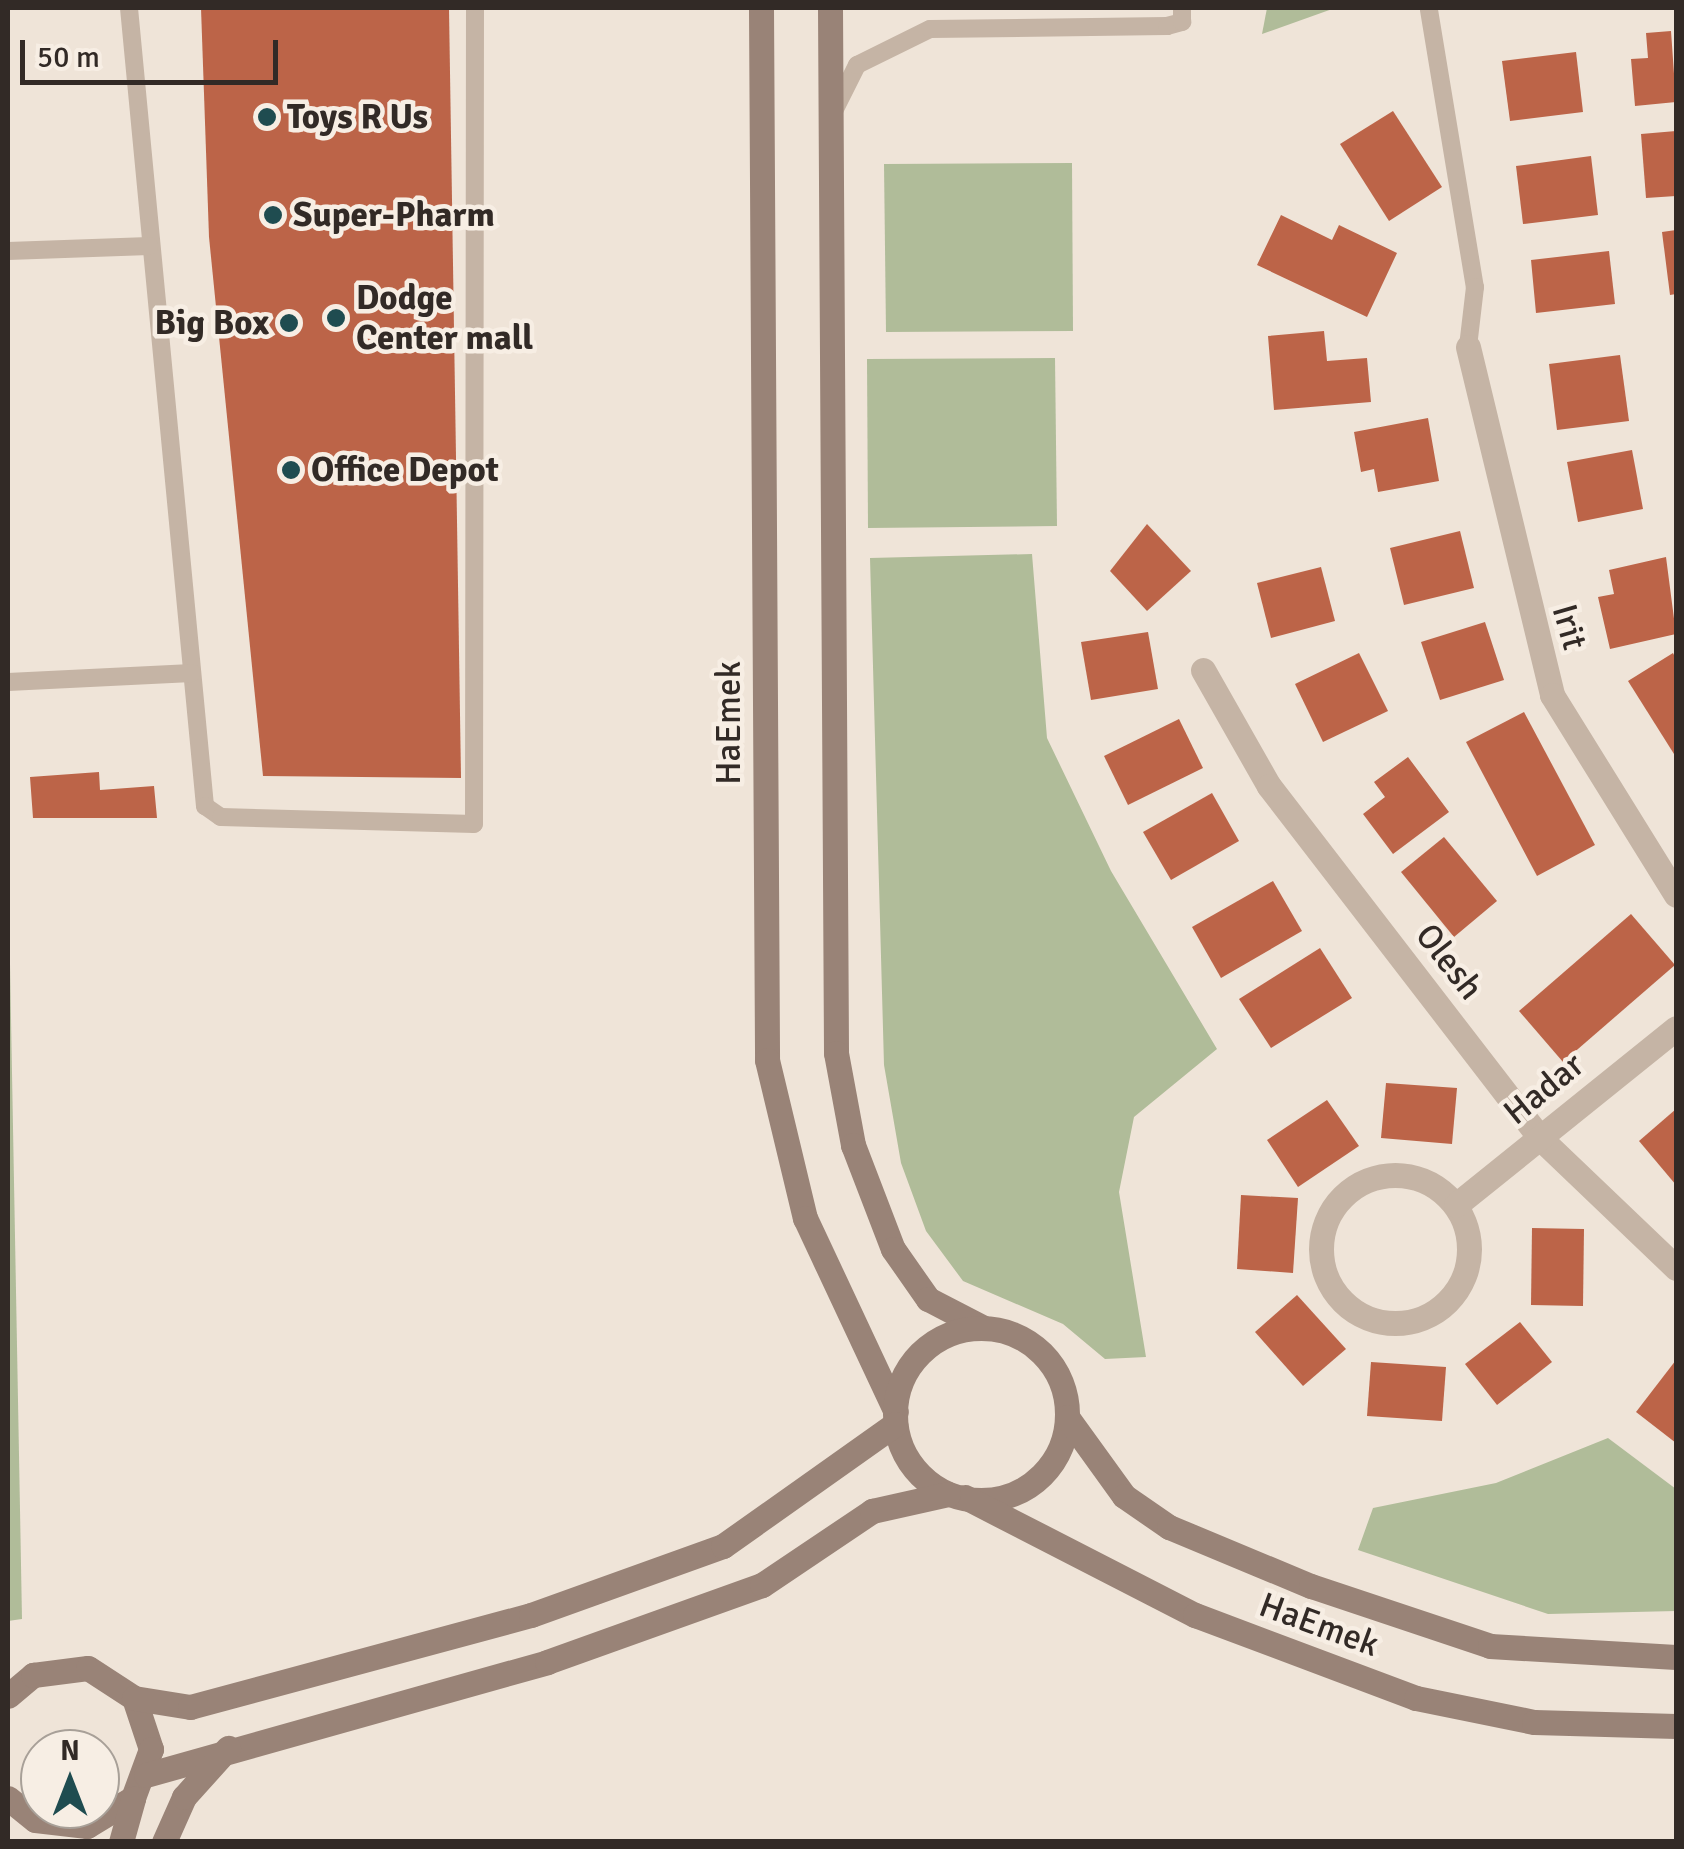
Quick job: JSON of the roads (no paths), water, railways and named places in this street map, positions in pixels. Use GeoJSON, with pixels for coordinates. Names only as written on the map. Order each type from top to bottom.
{"type":"FeatureCollection","features":[{"type":"Feature","properties":{"kind":"main road","name":"HaEmek"},"geometry":{"type":"LineString","coordinates":[[761,8],[768,1060],[805,1218],[896,1418]]}},
{"type":"Feature","properties":{"kind":"main road"},"geometry":{"type":"LineString","coordinates":[[146,1775],[230,1747],[547,1662],[762,1585],[872,1511],[1029,1486],[1051,1466],[1067,1417],[1061,1380],[1037,1347],[982,1327],[928,1299],[894,1249],[853,1145],[838,1070],[830,8]]}},
{"type":"Feature","properties":{"kind":"main road"},"geometry":{"type":"LineString","coordinates":[[956,1495],[904,1453],[896,1418],[909,1366],[926,1347],[982,1327]]}},
{"type":"Feature","properties":{"kind":"main road","name":"HaEmek"},"geometry":{"type":"LineString","coordinates":[[1067,1417],[1124,1496],[1258,1566],[1490,1646],[1676,1657]]}},
{"type":"Feature","properties":{"kind":"main road"},"geometry":{"type":"LineString","coordinates":[[8,1696],[60,1666],[88,1668],[134,1698],[190,1707],[531,1615],[723,1546],[896,1418]]}},
{"type":"Feature","properties":{"kind":"main road","name":"HaEmek"},"geometry":{"type":"LineString","coordinates":[[956,1495],[1195,1615],[1416,1698],[1534,1722],[1676,1726]]}},
{"type":"Feature","properties":{"kind":"main road"},"geometry":{"type":"LineString","coordinates":[[121,1842],[133,1798],[146,1775],[147,1722],[134,1698]]}},
{"type":"Feature","properties":{"kind":"main road"},"geometry":{"type":"LineString","coordinates":[[164,1842],[184,1797],[230,1747]]}},
{"type":"Feature","properties":{"kind":"main road"},"geometry":{"type":"LineString","coordinates":[[16,1807],[88,1826],[133,1798]]}},
{"type":"Feature","properties":{"kind":"main road"},"geometry":{"type":"LineString","coordinates":[[16,1807],[53,1842]]}},
{"type":"Feature","properties":{"kind":"street","name":"Irit"},"geometry":{"type":"LineString","coordinates":[[1468,347],[1552,695],[1676,895]]}},
{"type":"Feature","properties":{"kind":"street","name":"Olesh"},"geometry":{"type":"LineString","coordinates":[[1202,670],[1269,786],[1540,1138],[1676,1268]]}},
{"type":"Feature","properties":{"kind":"street","name":"Hadar"},"geometry":{"type":"LineString","coordinates":[[1456,1205],[1676,1028]]}},
{"type":"Feature","properties":{"kind":"street"},"geometry":{"type":"LineString","coordinates":[[1398,1174],[1456,1205],[1470,1254],[1448,1301],[1411,1322],[1385,1323],[1339,1299],[1321,1238],[1349,1190],[1398,1174]]}},
{"type":"Feature","properties":{"kind":"lane"},"geometry":{"type":"LineString","coordinates":[[129,8],[205,806],[221,817],[474,824],[475,8]]}},
{"type":"Feature","properties":{"kind":"lane"},"geometry":{"type":"LineString","coordinates":[[830,118],[857,65],[930,29],[1167,26],[1182,22],[1182,8]]}},
{"type":"Feature","properties":{"kind":"lane"},"geometry":{"type":"LineString","coordinates":[[1429,10],[1475,287],[1468,347]]}},
{"type":"Feature","properties":{"kind":"lane"},"geometry":{"type":"LineString","coordinates":[[8,251],[149,246]]}},
{"type":"Feature","properties":{"kind":"lane"},"geometry":{"type":"LineString","coordinates":[[8,682],[192,673]]}},
{"type":"Feature","properties":{"kind":"place","name":"Toys R Us"},"geometry":{"type":"Point","coordinates":[267,117]}},
{"type":"Feature","properties":{"kind":"place","name":"Super-Pharm"},"geometry":{"type":"Point","coordinates":[273,215]}},
{"type":"Feature","properties":{"kind":"place","name":"Dodge Center mall"},"geometry":{"type":"Point","coordinates":[336,318]}},
{"type":"Feature","properties":{"kind":"place","name":"Big Box"},"geometry":{"type":"Point","coordinates":[289,323]}},
{"type":"Feature","properties":{"kind":"place","name":"Office Depot"},"geometry":{"type":"Point","coordinates":[291,470]}}]}
